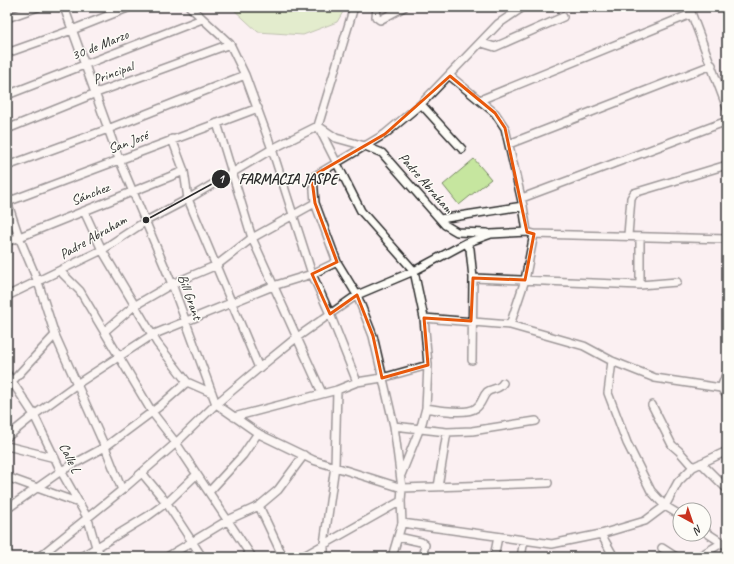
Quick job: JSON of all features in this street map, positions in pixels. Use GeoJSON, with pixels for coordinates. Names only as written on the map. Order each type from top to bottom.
{"type":"FeatureCollection","features":[{"type":"Feature","properties":{"kind":"street"},"geometry":{"type":"LineString","coordinates":[[7,18],[38,7]]}},
{"type":"Feature","properties":{"kind":"street","name":"Bill Grant"},"geometry":{"type":"LineString","coordinates":[[64,7],[108,129],[172,284],[216,404]]}},
{"type":"Feature","properties":{"kind":"street"},"geometry":{"type":"LineString","coordinates":[[7,53],[72,30],[130,7]]}},
{"type":"Feature","properties":{"kind":"street"},"geometry":{"type":"LineString","coordinates":[[190,7],[230,44],[245,75],[258,108],[312,274],[330,314],[357,382]]}},
{"type":"Feature","properties":{"kind":"street"},"geometry":{"type":"LineString","coordinates":[[354,7],[318,126],[360,211],[414,271],[424,318],[428,365],[426,408],[420,428],[401,476]]}},
{"type":"Feature","properties":{"kind":"street"},"geometry":{"type":"LineString","coordinates":[[377,7],[376,17],[380,20],[404,7]]}},
{"type":"Feature","properties":{"kind":"street"},"geometry":{"type":"LineString","coordinates":[[392,557],[402,523],[402,488],[394,426],[373,336],[357,295],[337,262],[315,203],[313,177],[385,134],[422,104],[482,43],[498,24],[523,7]]}},
{"type":"Feature","properties":{"kind":"street"},"geometry":{"type":"LineString","coordinates":[[480,100],[690,10],[727,108]]}},
{"type":"Feature","properties":{"kind":"street"},"geometry":{"type":"LineString","coordinates":[[482,43],[495,47],[564,17]]}},
{"type":"Feature","properties":{"kind":"street","name":"30 de Marzo"},"geometry":{"type":"LineString","coordinates":[[7,95],[202,19]]}},
{"type":"Feature","properties":{"kind":"street","name":"Principal"},"geometry":{"type":"LineString","coordinates":[[7,129],[96,93],[230,44]]}},
{"type":"Feature","properties":{"kind":"street"},"geometry":{"type":"LineString","coordinates":[[509,144],[712,65]]}},
{"type":"Feature","properties":{"kind":"street"},"geometry":{"type":"LineString","coordinates":[[7,166],[108,129],[245,75]]}},
{"type":"Feature","properties":{"kind":"street"},"geometry":{"type":"LineString","coordinates":[[450,76],[495,113],[505,128],[522,202],[531,233],[525,280],[510,325]]}},
{"type":"Feature","properties":{"kind":"street"},"geometry":{"type":"LineString","coordinates":[[422,104],[462,149]]}},
{"type":"Feature","properties":{"kind":"street","name":"San José"},"geometry":{"type":"LineString","coordinates":[[7,202],[258,108]]}},
{"type":"Feature","properties":{"kind":"street"},"geometry":{"type":"LineString","coordinates":[[440,219],[522,202],[727,121]]}},
{"type":"Feature","properties":{"kind":"street"},"geometry":{"type":"LineString","coordinates":[[217,123],[231,174],[252,238],[322,393]]}},
{"type":"Feature","properties":{"kind":"street","name":"Padre Abraham"},"geometry":{"type":"LineString","coordinates":[[7,296],[102,250],[146,222],[272,150],[318,126],[336,138],[365,146],[382,153],[440,219],[457,232],[491,234]]}},
{"type":"Feature","properties":{"kind":"street"},"geometry":{"type":"LineString","coordinates":[[172,139],[184,171],[188,199],[259,368]]}},
{"type":"Feature","properties":{"kind":"street"},"geometry":{"type":"LineString","coordinates":[[628,235],[631,198],[634,193],[727,166]]}},
{"type":"Feature","properties":{"kind":"street","name":"Sánchez"},"geometry":{"type":"LineString","coordinates":[[7,242],[133,190],[184,171]]}},
{"type":"Feature","properties":{"kind":"street"},"geometry":{"type":"LineString","coordinates":[[7,202],[19,237],[38,282],[55,335],[105,447],[122,490]]}},
{"type":"Feature","properties":{"kind":"street"},"geometry":{"type":"LineString","coordinates":[[105,331],[134,306],[172,284],[217,265],[252,238],[315,203]]}},
{"type":"Feature","properties":{"kind":"street"},"geometry":{"type":"LineString","coordinates":[[84,211],[102,250],[152,335],[187,382],[212,393]]}},
{"type":"Feature","properties":{"kind":"street"},"geometry":{"type":"LineString","coordinates":[[39,557],[88,519],[142,473],[176,443],[216,404],[296,338],[357,295],[414,271],[466,243],[491,234],[531,233],[727,239]]}},
{"type":"Feature","properties":{"kind":"street"},"geometry":{"type":"LineString","coordinates":[[640,236],[640,285]]}},
{"type":"Feature","properties":{"kind":"street"},"geometry":{"type":"LineString","coordinates":[[466,243],[470,249],[473,278],[471,321],[472,360]]}},
{"type":"Feature","properties":{"kind":"street"},"geometry":{"type":"LineString","coordinates":[[7,437],[34,415],[77,384],[152,335],[273,286],[312,274],[337,262]]}},
{"type":"Feature","properties":{"kind":"street"},"geometry":{"type":"LineString","coordinates":[[60,271],[80,291],[152,412],[176,443],[252,557]]}},
{"type":"Feature","properties":{"kind":"street"},"geometry":{"type":"LineString","coordinates":[[473,278],[640,285],[677,282]]}},
{"type":"Feature","properties":{"kind":"street"},"geometry":{"type":"LineString","coordinates":[[424,318],[510,325],[584,346],[612,361],[655,378],[721,388],[727,396]]}},
{"type":"Feature","properties":{"kind":"street"},"geometry":{"type":"LineString","coordinates":[[10,384],[55,335]]}},
{"type":"Feature","properties":{"kind":"street"},"geometry":{"type":"LineString","coordinates":[[612,361],[608,393],[627,443],[651,491],[665,506],[672,511]]}},
{"type":"Feature","properties":{"kind":"street"},"geometry":{"type":"LineString","coordinates":[[234,416],[337,390],[357,382],[382,378],[428,365]]}},
{"type":"Feature","properties":{"kind":"street"},"geometry":{"type":"LineString","coordinates":[[721,388],[727,372]]}},
{"type":"Feature","properties":{"kind":"street","name":"Calle L"},"geometry":{"type":"LineString","coordinates":[[7,374],[10,384],[34,415],[61,471],[88,519],[96,547],[102,557]]}},
{"type":"Feature","properties":{"kind":"street"},"geometry":{"type":"LineString","coordinates":[[7,509],[61,471],[105,447],[152,412],[187,382]]}},
{"type":"Feature","properties":{"kind":"street"},"geometry":{"type":"LineString","coordinates":[[426,408],[447,412],[473,410],[480,404],[486,393],[498,388],[503,383]]}},
{"type":"Feature","properties":{"kind":"street"},"geometry":{"type":"LineString","coordinates":[[324,557],[324,544],[335,466],[337,390]]}},
{"type":"Feature","properties":{"kind":"street"},"geometry":{"type":"LineString","coordinates":[[216,404],[258,433],[304,455],[402,488],[548,483]]}},
{"type":"Feature","properties":{"kind":"street"},"geometry":{"type":"LineString","coordinates":[[652,405],[672,445],[693,467]]}},
{"type":"Feature","properties":{"kind":"street"},"geometry":{"type":"LineString","coordinates":[[394,426],[448,432],[472,431],[536,420]]}},
{"type":"Feature","properties":{"kind":"street"},"geometry":{"type":"LineString","coordinates":[[438,487],[448,432]]}},
{"type":"Feature","properties":{"kind":"street"},"geometry":{"type":"LineString","coordinates":[[209,492],[243,455],[258,433]]}},
{"type":"Feature","properties":{"kind":"street"},"geometry":{"type":"LineString","coordinates":[[7,446],[55,458]]}},
{"type":"Feature","properties":{"kind":"street"},"geometry":{"type":"LineString","coordinates":[[402,523],[552,544],[601,534],[644,521],[665,506],[678,482],[693,467],[727,451]]}},
{"type":"Feature","properties":{"kind":"street"},"geometry":{"type":"LineString","coordinates":[[166,557],[228,520],[259,506],[278,490],[304,455]]}},
{"type":"Feature","properties":{"kind":"street"},"geometry":{"type":"LineString","coordinates":[[701,463],[727,489]]}},
{"type":"Feature","properties":{"kind":"street"},"geometry":{"type":"LineString","coordinates":[[142,473],[166,502],[202,557]]}},
{"type":"Feature","properties":{"kind":"street"},"geometry":{"type":"LineString","coordinates":[[81,557],[166,502],[196,475]]}},
{"type":"Feature","properties":{"kind":"street"},"geometry":{"type":"LineString","coordinates":[[7,477],[79,503]]}},
{"type":"Feature","properties":{"kind":"street"},"geometry":{"type":"LineString","coordinates":[[302,557],[401,501]]}},
{"type":"Feature","properties":{"kind":"street"},"geometry":{"type":"LineString","coordinates":[[259,506],[283,557]]}},
{"type":"Feature","properties":{"kind":"street"},"geometry":{"type":"LineString","coordinates":[[601,534],[614,557]]}},
{"type":"Feature","properties":{"kind":"street"},"geometry":{"type":"LineString","coordinates":[[712,535],[726,543]]}},
{"type":"Feature","properties":{"kind":"street"},"geometry":{"type":"LineString","coordinates":[[494,557],[498,536]]}},
{"type":"Feature","properties":{"kind":"street"},"geometry":{"type":"LineString","coordinates":[[398,537],[421,542],[425,545],[422,557]]}},
{"type":"Feature","properties":{"kind":"street"},"geometry":{"type":"LineString","coordinates":[[522,557],[524,540]]}},
{"type":"Feature","properties":{"kind":"street"},"geometry":{"type":"LineString","coordinates":[[698,557],[726,543]]}},
{"type":"Feature","properties":{"kind":"street"},"geometry":{"type":"LineString","coordinates":[[662,548],[676,557]]}},
{"type":"Feature","properties":{"kind":"highlighted area"},"geometry":{"type":"Polygon","coordinates":[[[450,76],[495,113],[505,128],[527,232],[534,234],[525,280],[473,278],[471,321],[424,318],[428,365],[382,378],[373,336],[357,295],[330,314],[312,274],[337,262],[315,203],[312,180],[316,174],[385,134],[450,76]]]}},
{"type":"Feature","properties":{"kind":"green space"},"geometry":{"type":"Polygon","coordinates":[[[231,7],[346,7],[337,22],[303,35],[258,32],[231,7]]]}},
{"type":"Feature","properties":{"kind":"green space"},"geometry":{"type":"Polygon","coordinates":[[[474,159],[491,179],[459,205],[443,185],[474,159]]]}},
{"type":"Feature","properties":{"kind":"place","name":"FARMACIA JASPE"},"geometry":{"type":"Point","coordinates":[146,220]}}]}
